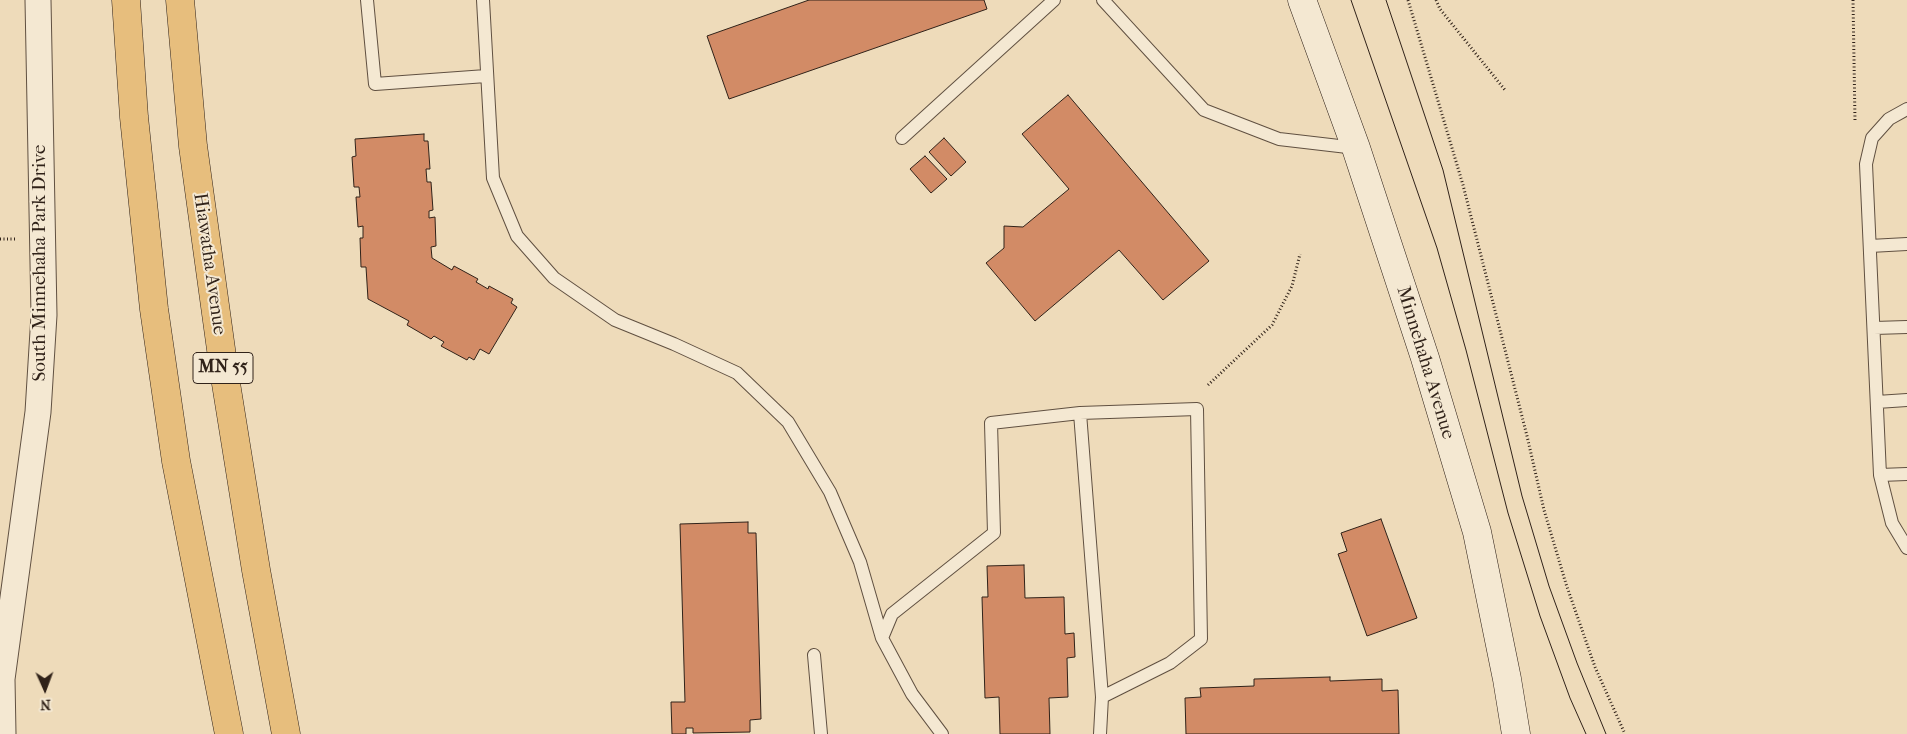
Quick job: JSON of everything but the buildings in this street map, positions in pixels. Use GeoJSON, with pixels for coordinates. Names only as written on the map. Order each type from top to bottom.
{"type":"FeatureCollection","features":[{"type":"Feature","properties":{"kind":"highway","name":"MN 55"},"geometry":{"type":"LineString","coordinates":[[126,0],[134,116],[154,309],[176,460],[229,734]]}},
{"type":"Feature","properties":{"kind":"highway","name":"Hiawatha Avenue"},"geometry":{"type":"LineString","coordinates":[[180,0],[193,146],[224,371],[256,570],[286,734]]}},
{"type":"Feature","properties":{"kind":"street","name":"South Minnehaha Park Drive"},"geometry":{"type":"LineString","coordinates":[[3,734],[2,678],[38,412],[44,315],[38,0]]}},
{"type":"Feature","properties":{"kind":"street","name":"Minnehaha Avenue"},"geometry":{"type":"LineString","coordinates":[[1302,0],[1356,148],[1425,358],[1477,532],[1507,679],[1516,734]]}},
{"type":"Feature","properties":{"kind":"lane"},"geometry":{"type":"LineString","coordinates":[[367,0],[375,84],[486,76]]}},
{"type":"Feature","properties":{"kind":"lane"},"geometry":{"type":"LineString","coordinates":[[483,0],[493,178],[517,236],[554,278],[615,320],[737,373],[788,422],[830,492],[860,562],[882,638],[912,694],[942,734]]}},
{"type":"Feature","properties":{"kind":"lane"},"geometry":{"type":"LineString","coordinates":[[902,138],[1054,0]]}},
{"type":"Feature","properties":{"kind":"lane"},"geometry":{"type":"LineString","coordinates":[[1103,0],[1204,110],[1279,139],[1356,148]]}},
{"type":"Feature","properties":{"kind":"lane"},"geometry":{"type":"LineString","coordinates":[[1907,109],[1888,119],[1872,138],[1866,164],[1880,475],[1892,523],[1907,548]]}},
{"type":"Feature","properties":{"kind":"lane"},"geometry":{"type":"LineString","coordinates":[[1870,246],[1907,244]]}},
{"type":"Feature","properties":{"kind":"lane"},"geometry":{"type":"LineString","coordinates":[[1874,328],[1907,327]]}},
{"type":"Feature","properties":{"kind":"lane"},"geometry":{"type":"LineString","coordinates":[[1877,402],[1907,400]]}},
{"type":"Feature","properties":{"kind":"lane"},"geometry":{"type":"LineString","coordinates":[[882,638],[892,614],[994,533],[991,423],[1080,413],[1197,409],[1201,640],[1170,663],[1102,697]]}},
{"type":"Feature","properties":{"kind":"lane"},"geometry":{"type":"LineString","coordinates":[[1080,413],[1102,697],[1100,734]]}},
{"type":"Feature","properties":{"kind":"lane"},"geometry":{"type":"LineString","coordinates":[[1880,475],[1907,474]]}},
{"type":"Feature","properties":{"kind":"lane"},"geometry":{"type":"LineString","coordinates":[[814,655],[822,734]]}},
{"type":"Feature","properties":{"kind":"path"},"geometry":{"type":"LineString","coordinates":[[1408,0],[1463,185],[1544,510],[1563,575],[1595,667],[1625,734]]}},
{"type":"Feature","properties":{"kind":"path"},"geometry":{"type":"LineString","coordinates":[[1436,0],[1440,9],[1505,90]]}},
{"type":"Feature","properties":{"kind":"path"},"geometry":{"type":"LineString","coordinates":[[1853,0],[1855,121]]}},
{"type":"Feature","properties":{"kind":"path"},"geometry":{"type":"LineString","coordinates":[[0,239],[18,239]]}},
{"type":"Feature","properties":{"kind":"path"},"geometry":{"type":"LineString","coordinates":[[1208,385],[1272,325],[1292,286],[1300,254]]}},
{"type":"Feature","properties":{"kind":"tram line"},"geometry":{"type":"LineString","coordinates":[[1351,0],[1437,248],[1466,350],[1508,513],[1540,616],[1570,698],[1586,734]]}},
{"type":"Feature","properties":{"kind":"tram line"},"geometry":{"type":"LineString","coordinates":[[1386,0],[1443,170],[1522,496],[1549,586],[1577,663],[1606,734]]}}]}
